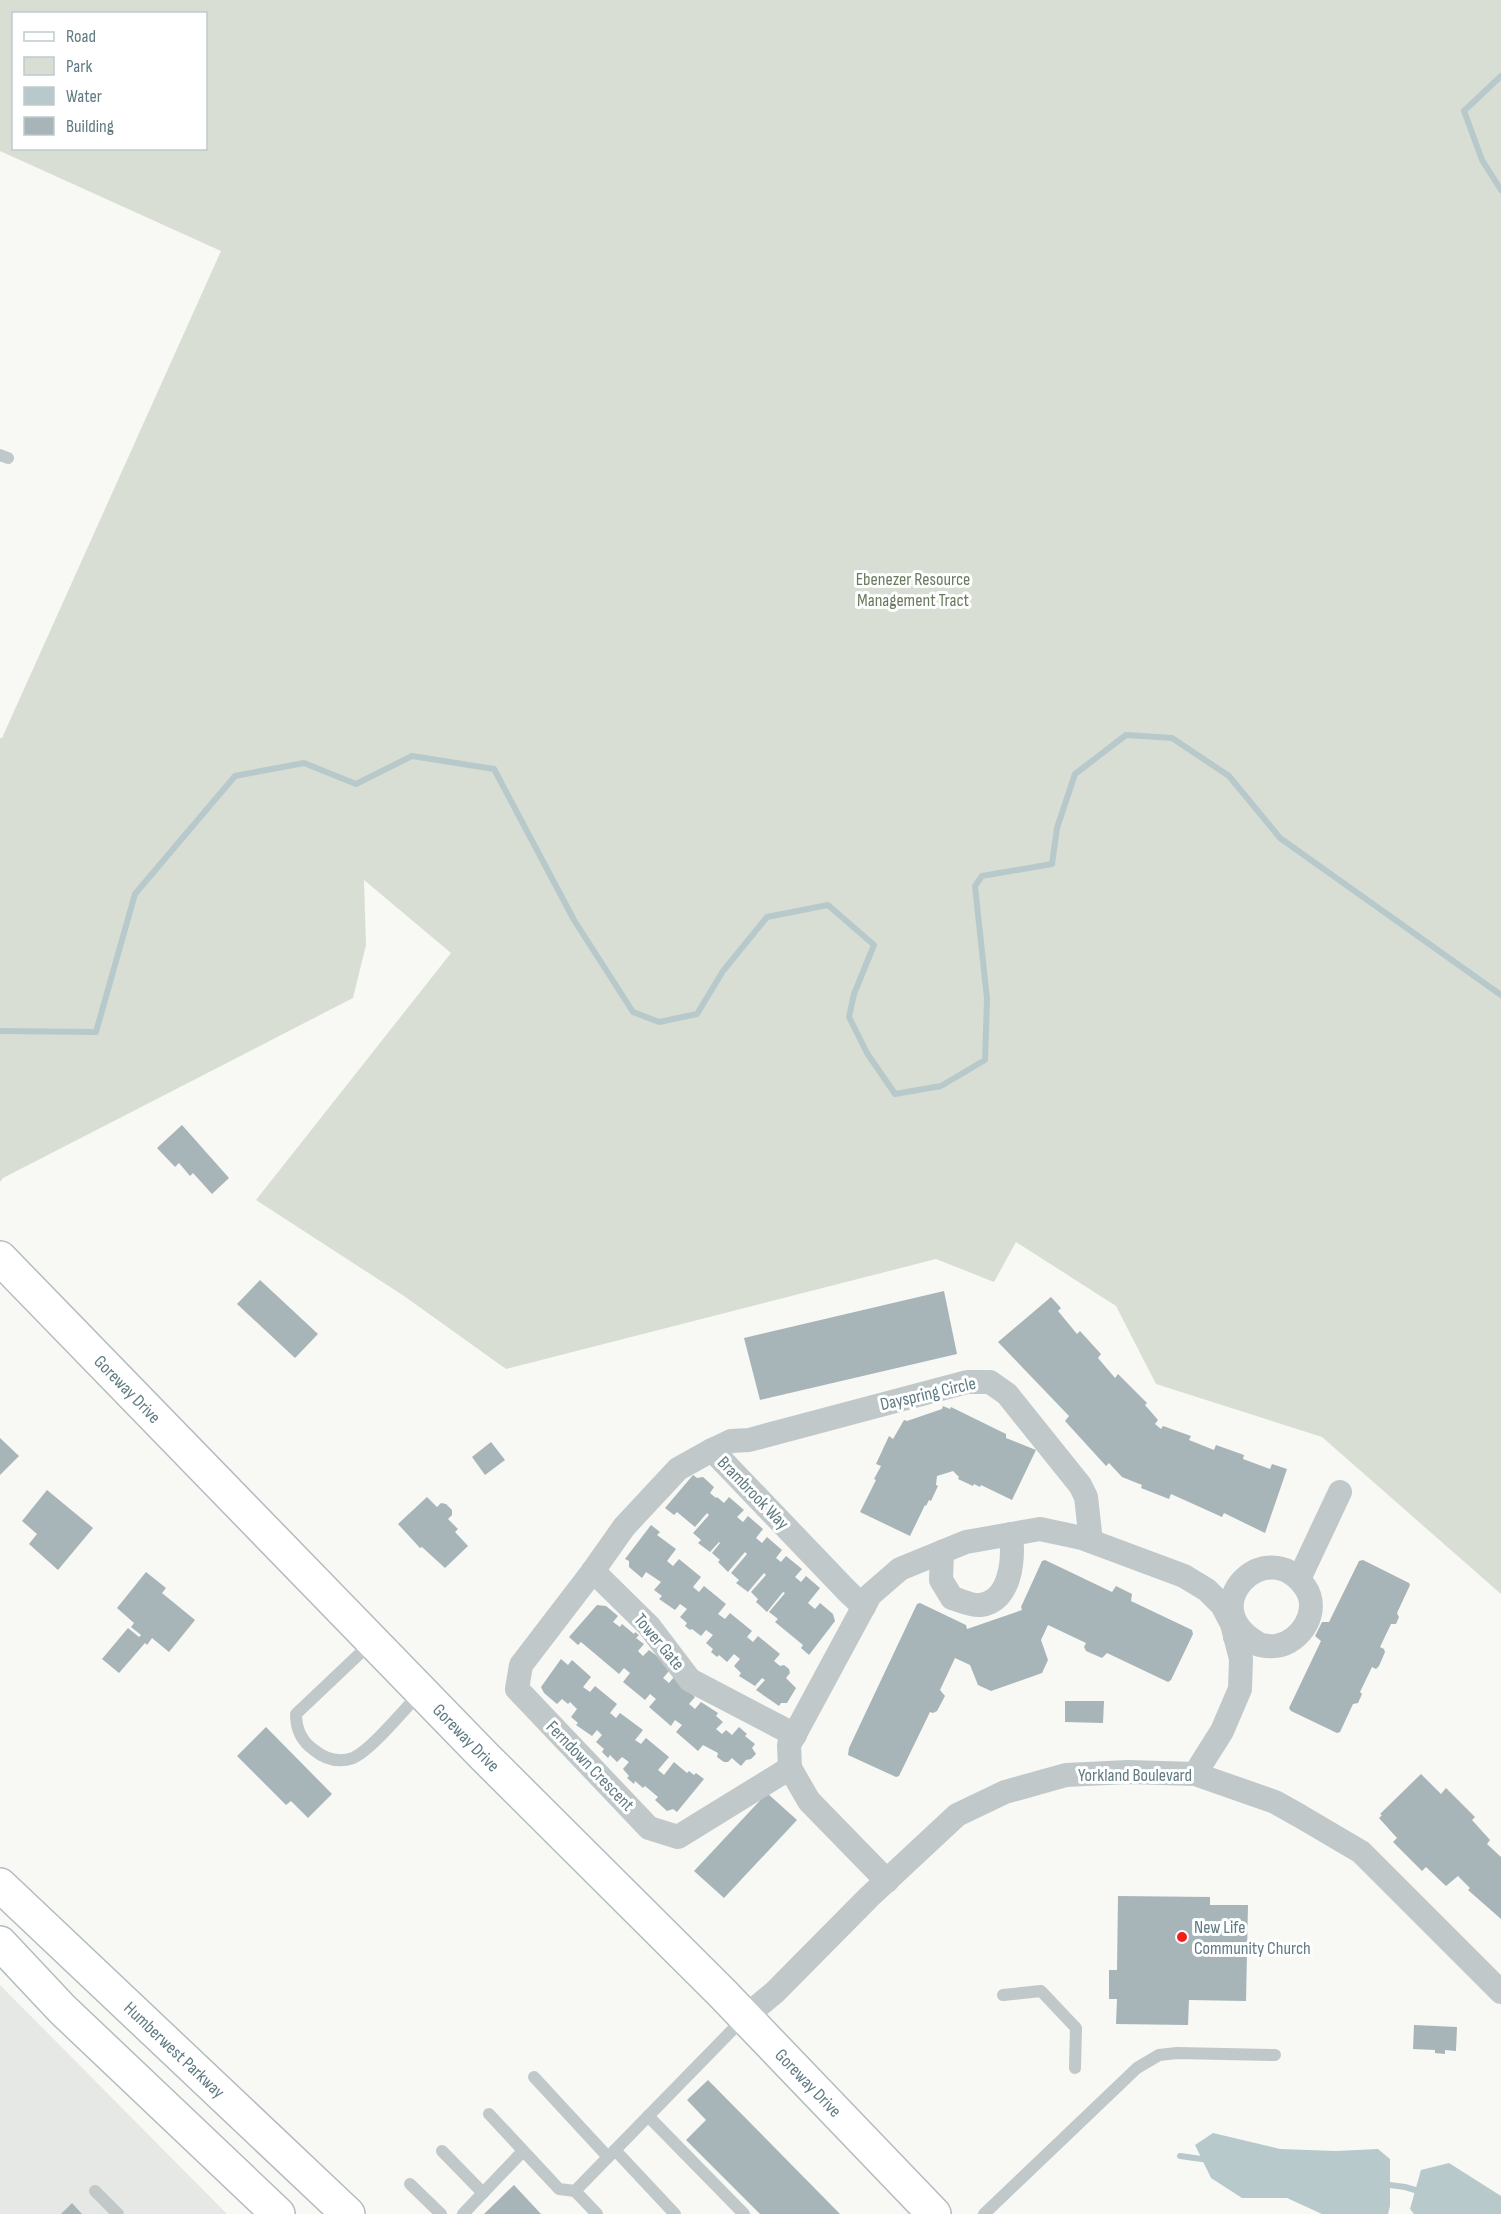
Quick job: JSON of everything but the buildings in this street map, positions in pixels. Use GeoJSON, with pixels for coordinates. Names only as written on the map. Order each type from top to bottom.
{"type":"FeatureCollection","features":[{"type":"Feature","properties":{"kind":"street","name":"Goreway Drive"},"geometry":{"type":"LineString","coordinates":[[0,1258],[421,1692],[745,2017],[934,2214]]}},
{"type":"Feature","properties":{"kind":"street","name":"Dayspring Circle"},"geometry":{"type":"LineString","coordinates":[[712,1450],[731,1442],[749,1440],[967,1382],[990,1382],[1007,1394],[1080,1485],[1086,1497],[1091,1541]]}},
{"type":"Feature","properties":{"kind":"street","name":"Brambrook Way"},"geometry":{"type":"LineString","coordinates":[[593,1571],[624,1527],[678,1468],[712,1450],[864,1607]]}},
{"type":"Feature","properties":{"kind":"street"},"geometry":{"type":"LineString","coordinates":[[1299,1579],[1340,1492]]}},
{"type":"Feature","properties":{"kind":"street"},"geometry":{"type":"LineString","coordinates":[[887,1881],[809,1801],[790,1768],[789,1745],[870,1595],[900,1569],[966,1542],[1040,1529],[1091,1541],[1184,1576],[1208,1590],[1222,1605],[1229,1605]]}},
{"type":"Feature","properties":{"kind":"street"},"geometry":{"type":"LineString","coordinates":[[942,1552],[941,1580],[952,1598],[978,1606],[995,1601],[1006,1585],[1013,1551],[1011,1534]]}},
{"type":"Feature","properties":{"kind":"street"},"geometry":{"type":"LineString","coordinates":[[1195,1774],[1222,1731],[1240,1689],[1241,1659],[1235,1637],[1229,1605],[1240,1581],[1253,1571],[1269,1567],[1285,1570],[1299,1579],[1308,1591],[1311,1606],[1308,1621],[1300,1633],[1288,1642],[1274,1646],[1235,1637]]}},
{"type":"Feature","properties":{"kind":"street","name":"Tower Gate"},"geometry":{"type":"LineString","coordinates":[[593,1571],[649,1626],[690,1680],[795,1735]]}},
{"type":"Feature","properties":{"kind":"street","name":"Ferndown Crescent"},"geometry":{"type":"LineString","coordinates":[[593,1571],[520,1665],[517,1689],[649,1828],[678,1838],[790,1768]]}},
{"type":"Feature","properties":{"kind":"street"},"geometry":{"type":"LineString","coordinates":[[1229,1605],[1236,1625],[1246,1637],[1259,1644]]}},
{"type":"Feature","properties":{"kind":"street","name":"Yorkland Boulevard"},"geometry":{"type":"LineString","coordinates":[[745,2017],[776,1992],[957,1815],[1005,1792],[1066,1775],[1128,1772],[1195,1774],[1275,1802],[1361,1852],[1501,1992]]}},
{"type":"Feature","properties":{"kind":"street","name":"Humberwest Parkway"},"geometry":{"type":"LineString","coordinates":[[0,1885],[348,2214]]}},
{"type":"Feature","properties":{"kind":"street"},"geometry":{"type":"LineString","coordinates":[[0,1943],[62,2008],[279,2214]]}},
{"type":"Feature","properties":{"kind":"lane"},"geometry":{"type":"LineString","coordinates":[[372,1641],[296,1714],[296,1724],[300,1735],[308,1746],[323,1757],[336,1761],[354,1758],[368,1747],[421,1692]]}},
{"type":"Feature","properties":{"kind":"lane"},"geometry":{"type":"LineString","coordinates":[[1003,1995],[1041,1991],[1076,2028],[1075,2068]]}},
{"type":"Feature","properties":{"kind":"lane"},"geometry":{"type":"LineString","coordinates":[[575,2191],[745,2017]]}},
{"type":"Feature","properties":{"kind":"lane"},"geometry":{"type":"LineString","coordinates":[[984,2214],[1137,2068],[1159,2055],[1177,2053],[1275,2055]]}},
{"type":"Feature","properties":{"kind":"lane"},"geometry":{"type":"LineString","coordinates":[[534,2077],[675,2214]]}},
{"type":"Feature","properties":{"kind":"lane"},"geometry":{"type":"LineString","coordinates":[[489,2114],[559,2190],[575,2191],[597,2214]]}},
{"type":"Feature","properties":{"kind":"lane"},"geometry":{"type":"LineString","coordinates":[[648,2116],[744,2214]]}},
{"type":"Feature","properties":{"kind":"lane"},"geometry":{"type":"LineString","coordinates":[[442,2151],[483,2193]]}},
{"type":"Feature","properties":{"kind":"lane"},"geometry":{"type":"LineString","coordinates":[[463,2214],[523,2151]]}},
{"type":"Feature","properties":{"kind":"lane"},"geometry":{"type":"LineString","coordinates":[[410,2184],[441,2214]]}},
{"type":"Feature","properties":{"kind":"lane"},"geometry":{"type":"LineString","coordinates":[[95,2192],[118,2214]]}},
{"type":"Feature","properties":{"kind":"shaded area"},"geometry":{"type":"Polygon","coordinates":[[[0,1985],[227,2214],[0,2214],[0,1985]]]}},
{"type":"Feature","properties":{"kind":"green space","name":"Ebenezer Resource Management Tract"},"geometry":{"type":"Polygon","coordinates":[[[0,0],[1501,0],[1501,1594],[1322,1437],[1156,1384],[1116,1306],[1016,1242],[994,1282],[936,1259],[506,1369],[404,1296],[256,1200],[451,953],[364,880],[366,945],[353,998],[3,1178],[0,1182],[0,738],[2,738],[221,251],[0,151],[0,0]]]}},
{"type":"Feature","properties":{"kind":"water"},"geometry":{"type":"Polygon","coordinates":[[[1213,2133],[1280,2149],[1336,2151],[1378,2149],[1390,2159],[1388,2214],[1322,2214],[1287,2198],[1242,2198],[1211,2178],[1195,2145],[1213,2133]]]}},
{"type":"Feature","properties":{"kind":"water"},"geometry":{"type":"Polygon","coordinates":[[[1449,2163],[1501,2196],[1501,2214],[1414,2214],[1410,2209],[1421,2170],[1449,2163]]]}},
{"type":"Feature","properties":{"kind":"waterway"},"geometry":{"type":"LineString","coordinates":[[1501,76],[1464,111],[1482,160],[1501,190]]}},
{"type":"Feature","properties":{"kind":"waterway"},"geometry":{"type":"LineString","coordinates":[[0,1031],[96,1032],[135,894],[235,776],[304,763],[356,784],[412,756],[494,769],[574,920],[633,1012],[659,1022],[697,1014],[723,971],[767,917],[828,905],[874,945],[854,994],[849,1017],[867,1053],[895,1094],[941,1086],[985,1060],[987,999],[975,886],[982,876],[1052,864],[1057,828],[1075,774],[1126,735],[1172,738],[1229,776],[1280,838],[1501,995]]}},
{"type":"Feature","properties":{"kind":"waterway"},"geometry":{"type":"LineString","coordinates":[[1180,2156],[1209,2160]]}},
{"type":"Feature","properties":{"kind":"waterway"},"geometry":{"type":"LineString","coordinates":[[1382,2184],[1422,2192]]}},
{"type":"Feature","properties":{"kind":"place","name":"New Life Community Church"},"geometry":{"type":"Point","coordinates":[1182,1937]}}]}
